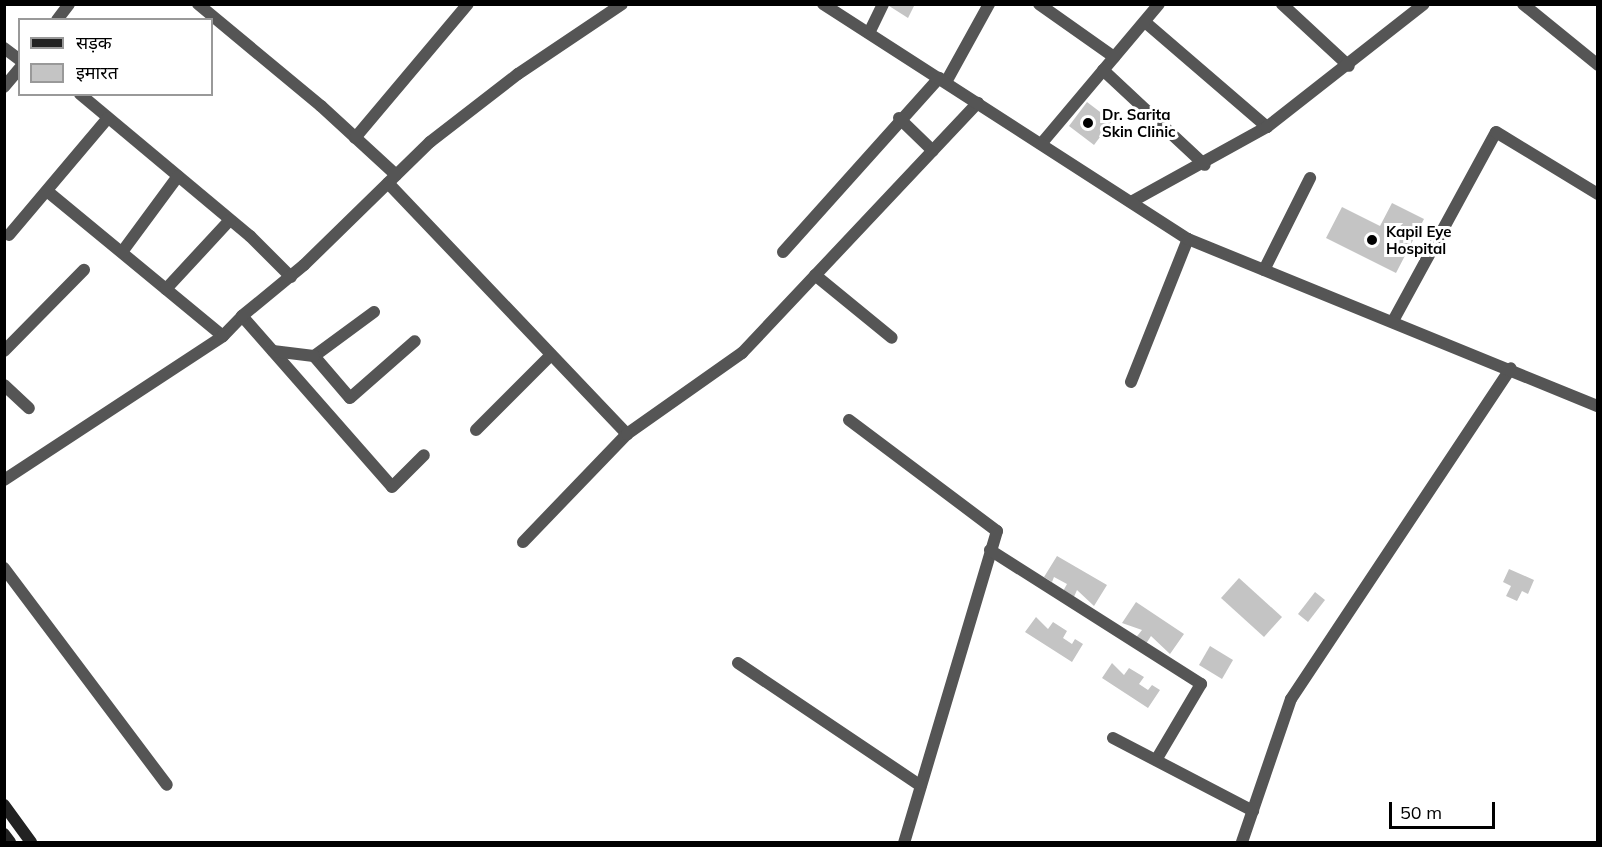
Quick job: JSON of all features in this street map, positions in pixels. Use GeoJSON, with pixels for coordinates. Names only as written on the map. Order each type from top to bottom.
{"type":"FeatureCollection","features":[{"type":"Feature","properties":{"kind":"main road"},"geometry":{"type":"LineString","coordinates":[[4,806],[31,843]]}},
{"type":"Feature","properties":{"kind":"main road"},"geometry":{"type":"LineString","coordinates":[[4,834],[10,843]]}},
{"type":"Feature","properties":{"kind":"street"},"geometry":{"type":"LineString","coordinates":[[355,138],[468,4]]}},
{"type":"Feature","properties":{"kind":"street"},"geometry":{"type":"LineString","coordinates":[[4,480],[223,336],[242,316],[291,277],[430,142],[518,74],[622,4]]}},
{"type":"Feature","properties":{"kind":"street"},"geometry":{"type":"LineString","coordinates":[[823,4],[1188,239],[1511,368],[1598,406]]}},
{"type":"Feature","properties":{"kind":"street"},"geometry":{"type":"LineString","coordinates":[[869,33],[884,4]]}},
{"type":"Feature","properties":{"kind":"street"},"geometry":{"type":"LineString","coordinates":[[783,252],[899,118],[942,80],[989,4]]}},
{"type":"Feature","properties":{"kind":"street"},"geometry":{"type":"LineString","coordinates":[[1039,4],[1114,57]]}},
{"type":"Feature","properties":{"kind":"street"},"geometry":{"type":"LineString","coordinates":[[1041,144],[1159,4]]}},
{"type":"Feature","properties":{"kind":"street"},"geometry":{"type":"LineString","coordinates":[[1282,4],[1349,66]]}},
{"type":"Feature","properties":{"kind":"street"},"geometry":{"type":"LineString","coordinates":[[1523,4],[1598,65]]}},
{"type":"Feature","properties":{"kind":"street"},"geometry":{"type":"LineString","coordinates":[[58,18],[68,5]]}},
{"type":"Feature","properties":{"kind":"street"},"geometry":{"type":"LineString","coordinates":[[1131,202],[1205,165],[1267,127],[1349,66],[1422,5]]}},
{"type":"Feature","properties":{"kind":"street"},"geometry":{"type":"LineString","coordinates":[[202,6],[355,138],[551,355],[627,434]]}},
{"type":"Feature","properties":{"kind":"street"},"geometry":{"type":"LineString","coordinates":[[1144,22],[1267,127]]}},
{"type":"Feature","properties":{"kind":"street"},"geometry":{"type":"LineString","coordinates":[[4,48],[18,58]]}},
{"type":"Feature","properties":{"kind":"street"},"geometry":{"type":"LineString","coordinates":[[4,87],[18,70]]}},
{"type":"Feature","properties":{"kind":"street"},"geometry":{"type":"LineString","coordinates":[[1103,70],[1205,165]]}},
{"type":"Feature","properties":{"kind":"street"},"geometry":{"type":"LineString","coordinates":[[83,96],[230,220],[291,277]]}},
{"type":"Feature","properties":{"kind":"street"},"geometry":{"type":"LineString","coordinates":[[523,542],[627,434],[742,353],[978,103]]}},
{"type":"Feature","properties":{"kind":"street"},"geometry":{"type":"LineString","coordinates":[[9,235],[108,118]]}},
{"type":"Feature","properties":{"kind":"street"},"geometry":{"type":"LineString","coordinates":[[899,118],[933,151]]}},
{"type":"Feature","properties":{"kind":"street"},"geometry":{"type":"LineString","coordinates":[[1393,321],[1496,132],[1598,194]]}},
{"type":"Feature","properties":{"kind":"street"},"geometry":{"type":"LineString","coordinates":[[122,252],[178,176]]}},
{"type":"Feature","properties":{"kind":"street"},"geometry":{"type":"LineString","coordinates":[[1264,270],[1310,178]]}},
{"type":"Feature","properties":{"kind":"street"},"geometry":{"type":"LineString","coordinates":[[47,191],[223,336]]}},
{"type":"Feature","properties":{"kind":"street"},"geometry":{"type":"LineString","coordinates":[[166,289],[230,220]]}},
{"type":"Feature","properties":{"kind":"street"},"geometry":{"type":"LineString","coordinates":[[1131,382],[1188,239]]}},
{"type":"Feature","properties":{"kind":"street"},"geometry":{"type":"LineString","coordinates":[[4,351],[84,270]]}},
{"type":"Feature","properties":{"kind":"street"},"geometry":{"type":"LineString","coordinates":[[815,275],[892,338]]}},
{"type":"Feature","properties":{"kind":"street"},"geometry":{"type":"LineString","coordinates":[[314,356],[374,312]]}},
{"type":"Feature","properties":{"kind":"street"},"geometry":{"type":"LineString","coordinates":[[242,316],[392,487],[424,456]]}},
{"type":"Feature","properties":{"kind":"street"},"geometry":{"type":"LineString","coordinates":[[273,351],[314,356],[350,398],[415,341]]}},
{"type":"Feature","properties":{"kind":"street"},"geometry":{"type":"LineString","coordinates":[[476,430],[551,355]]}},
{"type":"Feature","properties":{"kind":"street"},"geometry":{"type":"LineString","coordinates":[[1245,842],[1252,812],[1291,699],[1511,368]]}},
{"type":"Feature","properties":{"kind":"street"},"geometry":{"type":"LineString","coordinates":[[4,385],[29,408]]}},
{"type":"Feature","properties":{"kind":"street"},"geometry":{"type":"LineString","coordinates":[[849,420],[997,531],[904,843]]}},
{"type":"Feature","properties":{"kind":"street"},"geometry":{"type":"LineString","coordinates":[[990,550],[1201,684],[1156,760]]}},
{"type":"Feature","properties":{"kind":"street"},"geometry":{"type":"LineString","coordinates":[[4,568],[167,785]]}},
{"type":"Feature","properties":{"kind":"street"},"geometry":{"type":"LineString","coordinates":[[738,663],[921,786]]}},
{"type":"Feature","properties":{"kind":"street"},"geometry":{"type":"LineString","coordinates":[[1113,738],[1252,812]]}},
{"type":"Feature","properties":{"kind":"building"},"geometry":{"type":"Polygon","coordinates":[[[886,4],[915,4],[908,18],[886,4]]]}},
{"type":"Feature","properties":{"kind":"building"},"geometry":{"type":"Polygon","coordinates":[[[1087,102],[1112,121],[1094,145],[1069,126],[1087,102]]]}},
{"type":"Feature","properties":{"kind":"building"},"geometry":{"type":"Polygon","coordinates":[[[1392,203],[1424,219],[1396,273],[1326,238],[1342,207],[1380,226],[1392,203]]]}},
{"type":"Feature","properties":{"kind":"building"},"geometry":{"type":"Polygon","coordinates":[[[1057,556],[1107,585],[1094,606],[1077,590],[1073,599],[1062,593],[1067,584],[1054,577],[1052,582],[1044,577],[1057,556]]]}},
{"type":"Feature","properties":{"kind":"building"},"geometry":{"type":"Polygon","coordinates":[[[1509,569],[1534,580],[1528,594],[1522,591],[1517,601],[1506,596],[1511,586],[1503,582],[1509,569]]]}},
{"type":"Feature","properties":{"kind":"building"},"geometry":{"type":"Polygon","coordinates":[[[1239,578],[1282,617],[1264,637],[1221,598],[1239,578]]]}},
{"type":"Feature","properties":{"kind":"building"},"geometry":{"type":"Polygon","coordinates":[[[1315,592],[1325,600],[1308,622],[1298,614],[1315,592]]]}},
{"type":"Feature","properties":{"kind":"building"},"geometry":{"type":"Polygon","coordinates":[[[1136,602],[1184,634],[1170,654],[1151,636],[1144,647],[1134,640],[1142,630],[1122,623],[1136,602]]]}},
{"type":"Feature","properties":{"kind":"building"},"geometry":{"type":"Polygon","coordinates":[[[1036,617],[1048,629],[1053,622],[1067,631],[1063,638],[1072,644],[1075,639],[1083,644],[1072,662],[1025,632],[1036,617]]]}},
{"type":"Feature","properties":{"kind":"building"},"geometry":{"type":"Polygon","coordinates":[[[1210,646],[1233,660],[1222,679],[1199,665],[1210,646]]]}},
{"type":"Feature","properties":{"kind":"building"},"geometry":{"type":"Polygon","coordinates":[[[1112,663],[1124,675],[1129,668],[1144,677],[1139,684],[1148,690],[1152,685],[1160,690],[1148,708],[1102,678],[1112,663]]]}},
{"type":"Feature","properties":{"kind":"place","name":"Dr. Sarita Skin Clinic"},"geometry":{"type":"Point","coordinates":[1088,123]}},
{"type":"Feature","properties":{"kind":"place","name":"Kapil Eye Hospital"},"geometry":{"type":"Point","coordinates":[1372,240]}}]}
